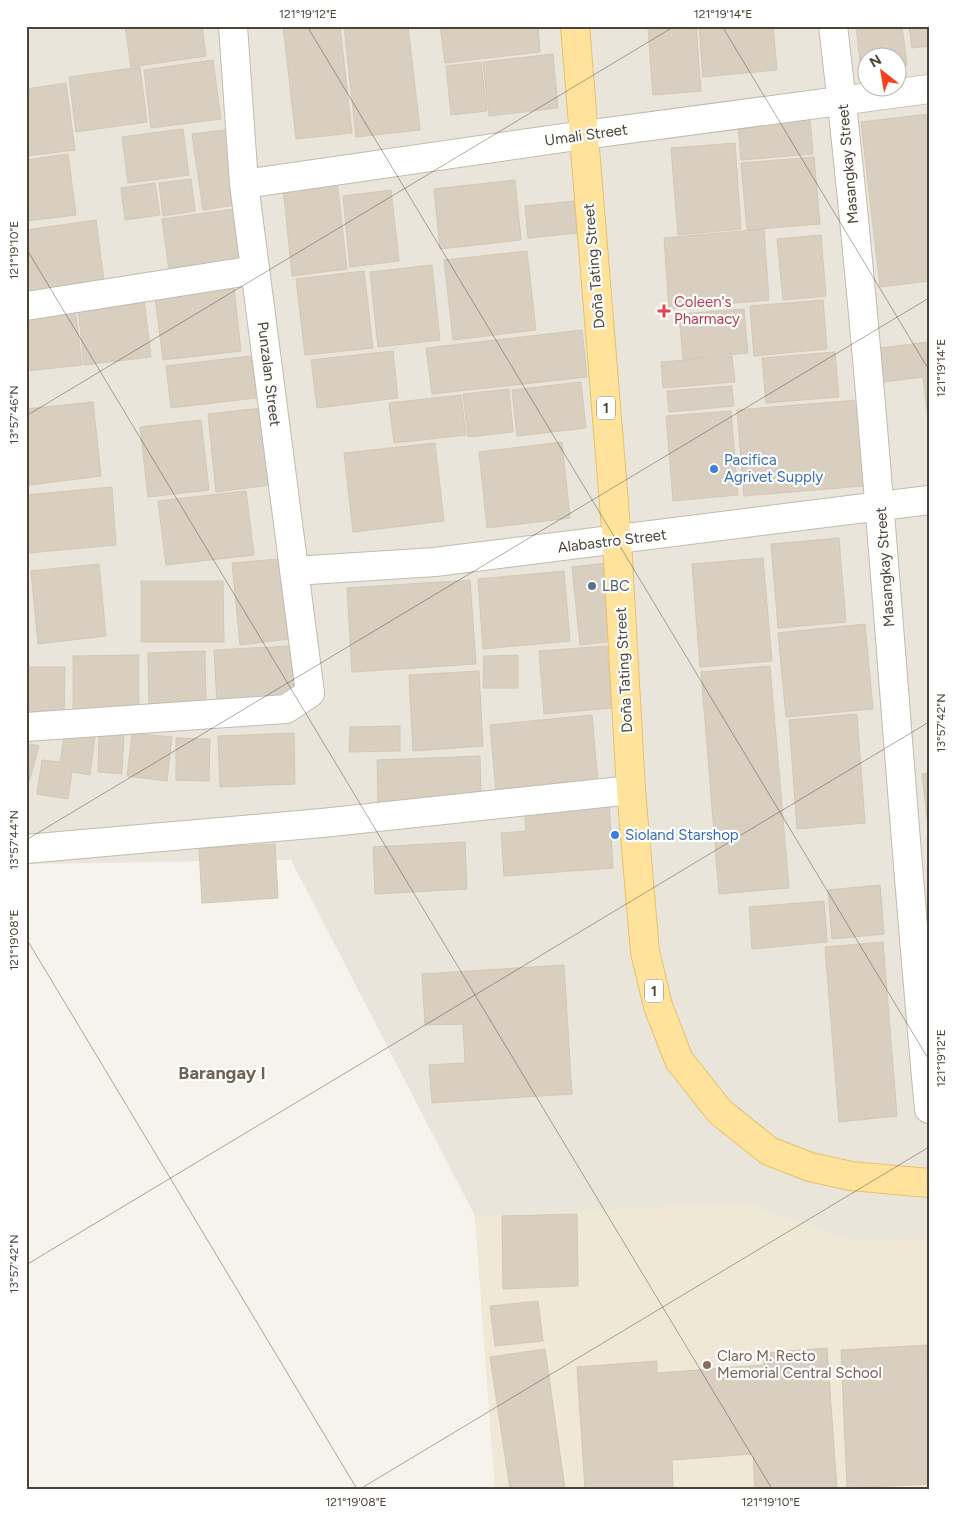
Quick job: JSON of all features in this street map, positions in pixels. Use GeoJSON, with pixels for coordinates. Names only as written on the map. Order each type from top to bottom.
{"type":"FeatureCollection","features":[{"type":"Feature","properties":{"kind":"main road","name":"Doña Tating Street"},"geometry":{"type":"LineString","coordinates":[[575,26],[617,541],[631,790],[645,952],[658,1006],[679,1060],[720,1112],[769,1150],[810,1167],[851,1176],[929,1183]]}},
{"type":"Feature","properties":{"kind":"street","name":"Punzalan Street"},"geometry":{"type":"LineString","coordinates":[[26,727],[286,709],[310,693],[244,184],[233,26]]}},
{"type":"Feature","properties":{"kind":"street","name":"Masangkay Street"},"geometry":{"type":"LineString","coordinates":[[833,26],[842,101],[919,903],[929,1109]]}},
{"type":"Feature","properties":{"kind":"street","name":"Umali Street"},"geometry":{"type":"LineString","coordinates":[[244,184],[584,135],[929,89]]}},
{"type":"Feature","properties":{"kind":"street"},"geometry":{"type":"LineString","coordinates":[[26,306],[255,270]]}},
{"type":"Feature","properties":{"kind":"street","name":"Alabastro Street"},"geometry":{"type":"LineString","coordinates":[[294,571],[435,562],[880,508],[929,500]]}},
{"type":"Feature","properties":{"kind":"street"},"geometry":{"type":"LineString","coordinates":[[26,849],[322,823],[631,790]]}},
{"type":"Feature","properties":{"kind":"shaded area"},"geometry":{"type":"Polygon","coordinates":[[[26,26],[929,26],[929,1489],[495,1489],[475,1216],[291,860],[26,864],[26,26]]]}},
{"type":"Feature","properties":{"kind":"shaded area","name":"Claro M. Recto Memorial Central School"},"geometry":{"type":"Polygon","coordinates":[[[746,1203],[852,1241],[929,1239],[929,1489],[495,1489],[475,1216],[746,1203]]]}},
{"type":"Feature","properties":{"kind":"building"},"geometry":{"type":"Polygon","coordinates":[[[125,26],[202,26],[206,56],[131,67],[125,26]]]}},
{"type":"Feature","properties":{"kind":"building"},"geometry":{"type":"Polygon","coordinates":[[[283,26],[340,26],[352,133],[296,139],[283,26]]]}},
{"type":"Feature","properties":{"kind":"building"},"geometry":{"type":"Polygon","coordinates":[[[344,26],[408,26],[420,130],[356,137],[344,26]]]}},
{"type":"Feature","properties":{"kind":"building"},"geometry":{"type":"Polygon","coordinates":[[[440,26],[538,26],[540,52],[445,63],[440,26]]]}},
{"type":"Feature","properties":{"kind":"building"},"geometry":{"type":"Polygon","coordinates":[[[696,26],[701,91],[653,95],[648,28],[696,26]]]}},
{"type":"Feature","properties":{"kind":"building"},"geometry":{"type":"Polygon","coordinates":[[[699,26],[773,26],[777,70],[703,77],[699,26]]]}},
{"type":"Feature","properties":{"kind":"building"},"geometry":{"type":"Polygon","coordinates":[[[856,26],[902,26],[905,48],[858,48],[856,26]]]}},
{"type":"Feature","properties":{"kind":"building"},"geometry":{"type":"Polygon","coordinates":[[[909,26],[929,26],[929,46],[912,48],[909,26]]]}},
{"type":"Feature","properties":{"kind":"building"},"geometry":{"type":"Polygon","coordinates":[[[553,54],[558,108],[489,116],[483,62],[553,54]]]}},
{"type":"Feature","properties":{"kind":"building"},"geometry":{"type":"Polygon","coordinates":[[[213,60],[221,119],[151,128],[144,70],[213,60]]]}},
{"type":"Feature","properties":{"kind":"building"},"geometry":{"type":"Polygon","coordinates":[[[481,62],[487,111],[451,115],[446,66],[481,62]]]}},
{"type":"Feature","properties":{"kind":"building"},"geometry":{"type":"Polygon","coordinates":[[[140,67],[147,122],[76,132],[69,77],[140,67]]]}},
{"type":"Feature","properties":{"kind":"building"},"geometry":{"type":"Polygon","coordinates":[[[66,83],[75,150],[26,156],[26,89],[66,83]]]}},
{"type":"Feature","properties":{"kind":"building"},"geometry":{"type":"Polygon","coordinates":[[[929,114],[929,281],[880,287],[861,122],[929,114]]]}},
{"type":"Feature","properties":{"kind":"building"},"geometry":{"type":"Polygon","coordinates":[[[810,119],[813,154],[741,160],[738,126],[810,119]]]}},
{"type":"Feature","properties":{"kind":"building"},"geometry":{"type":"Polygon","coordinates":[[[183,129],[189,175],[128,183],[122,137],[183,129]]]}},
{"type":"Feature","properties":{"kind":"building"},"geometry":{"type":"Polygon","coordinates":[[[232,129],[242,204],[203,210],[192,134],[232,129]]]}},
{"type":"Feature","properties":{"kind":"building"},"geometry":{"type":"Polygon","coordinates":[[[735,143],[741,229],[678,235],[671,148],[735,143]]]}},
{"type":"Feature","properties":{"kind":"building"},"geometry":{"type":"Polygon","coordinates":[[[68,154],[76,215],[26,221],[26,160],[68,154]]]}},
{"type":"Feature","properties":{"kind":"building"},"geometry":{"type":"Polygon","coordinates":[[[814,157],[820,224],[747,230],[741,163],[814,157]]]}},
{"type":"Feature","properties":{"kind":"building"},"geometry":{"type":"Polygon","coordinates":[[[191,179],[195,211],[163,216],[159,183],[191,179]]]}},
{"type":"Feature","properties":{"kind":"building"},"geometry":{"type":"Polygon","coordinates":[[[337,180],[347,269],[292,276],[283,187],[337,180]]]}},
{"type":"Feature","properties":{"kind":"building"},"geometry":{"type":"Polygon","coordinates":[[[515,180],[521,240],[440,249],[434,189],[515,180]]]}},
{"type":"Feature","properties":{"kind":"building"},"geometry":{"type":"Polygon","coordinates":[[[155,183],[160,215],[125,220],[121,188],[155,183]]]}},
{"type":"Feature","properties":{"kind":"building"},"geometry":{"type":"Polygon","coordinates":[[[391,190],[399,261],[350,267],[343,196],[391,190]]]}},
{"type":"Feature","properties":{"kind":"building"},"geometry":{"type":"Polygon","coordinates":[[[574,201],[577,233],[528,238],[525,206],[574,201]]]}},
{"type":"Feature","properties":{"kind":"building"},"geometry":{"type":"Polygon","coordinates":[[[242,208],[250,267],[170,279],[162,219],[242,208]]]}},
{"type":"Feature","properties":{"kind":"building"},"geometry":{"type":"Polygon","coordinates":[[[96,220],[105,289],[26,300],[26,230],[96,220]]]}},
{"type":"Feature","properties":{"kind":"building"},"geometry":{"type":"Polygon","coordinates":[[[764,229],[769,300],[669,309],[664,238],[764,229]]]}},
{"type":"Feature","properties":{"kind":"building"},"geometry":{"type":"Polygon","coordinates":[[[821,235],[826,296],[783,300],[777,239],[821,235]]]}},
{"type":"Feature","properties":{"kind":"building"},"geometry":{"type":"Polygon","coordinates":[[[527,251],[536,330],[453,340],[444,260],[527,251]]]}},
{"type":"Feature","properties":{"kind":"building"},"geometry":{"type":"Polygon","coordinates":[[[432,265],[440,340],[378,347],[370,272],[432,265]]]}},
{"type":"Feature","properties":{"kind":"building"},"geometry":{"type":"Polygon","coordinates":[[[364,271],[373,348],[305,355],[296,279],[364,271]]]}},
{"type":"Feature","properties":{"kind":"building"},"geometry":{"type":"Polygon","coordinates":[[[234,288],[241,351],[163,360],[155,297],[234,288]]]}},
{"type":"Feature","properties":{"kind":"building"},"geometry":{"type":"Polygon","coordinates":[[[144,299],[151,357],[84,365],[78,307],[144,299]]]}},
{"type":"Feature","properties":{"kind":"building"},"geometry":{"type":"Polygon","coordinates":[[[823,300],[827,349],[754,356],[750,306],[823,300]]]}},
{"type":"Feature","properties":{"kind":"building"},"geometry":{"type":"Polygon","coordinates":[[[75,307],[82,365],[26,371],[26,313],[75,307]]]}},
{"type":"Feature","properties":{"kind":"building"},"geometry":{"type":"Polygon","coordinates":[[[744,309],[748,353],[683,359],[679,314],[744,309]]]}},
{"type":"Feature","properties":{"kind":"building"},"geometry":{"type":"Polygon","coordinates":[[[582,330],[587,377],[432,394],[426,348],[582,330]]]}},
{"type":"Feature","properties":{"kind":"building"},"geometry":{"type":"Polygon","coordinates":[[[929,342],[929,428],[923,377],[884,382],[880,348],[929,342]]]}},
{"type":"Feature","properties":{"kind":"building"},"geometry":{"type":"Polygon","coordinates":[[[393,351],[398,398],[317,408],[311,360],[393,351]]]}},
{"type":"Feature","properties":{"kind":"building"},"geometry":{"type":"Polygon","coordinates":[[[835,352],[839,397],[766,403],[762,358],[835,352]]]}},
{"type":"Feature","properties":{"kind":"building"},"geometry":{"type":"Polygon","coordinates":[[[251,356],[256,398],[171,408],[166,366],[251,356]]]}},
{"type":"Feature","properties":{"kind":"building"},"geometry":{"type":"Polygon","coordinates":[[[732,356],[735,382],[663,388],[661,362],[732,356]]]}},
{"type":"Feature","properties":{"kind":"building"},"geometry":{"type":"Polygon","coordinates":[[[581,382],[586,428],[517,436],[512,390],[581,382]]]}},
{"type":"Feature","properties":{"kind":"building"},"geometry":{"type":"Polygon","coordinates":[[[732,386],[734,406],[669,412],[667,391],[732,386]]]}},
{"type":"Feature","properties":{"kind":"building"},"geometry":{"type":"Polygon","coordinates":[[[509,389],[513,432],[468,437],[463,394],[509,389]]]}},
{"type":"Feature","properties":{"kind":"building"},"geometry":{"type":"Polygon","coordinates":[[[461,395],[466,435],[394,443],[389,403],[461,395]]]}},
{"type":"Feature","properties":{"kind":"building"},"geometry":{"type":"Polygon","coordinates":[[[857,400],[864,486],[744,496],[737,410],[857,400]]]}},
{"type":"Feature","properties":{"kind":"building"},"geometry":{"type":"Polygon","coordinates":[[[93,402],[101,476],[29,485],[26,409],[93,402]]]}},
{"type":"Feature","properties":{"kind":"building"},"geometry":{"type":"Polygon","coordinates":[[[270,407],[279,484],[216,492],[208,414],[270,407]]]}},
{"type":"Feature","properties":{"kind":"building"},"geometry":{"type":"Polygon","coordinates":[[[731,411],[738,495],[673,501],[666,416],[731,411]]]}},
{"type":"Feature","properties":{"kind":"building"},"geometry":{"type":"Polygon","coordinates":[[[201,420],[209,490],[148,497],[140,427],[201,420]]]}},
{"type":"Feature","properties":{"kind":"building"},"geometry":{"type":"Polygon","coordinates":[[[562,442],[570,518],[487,528],[479,452],[562,442]]]}},
{"type":"Feature","properties":{"kind":"building"},"geometry":{"type":"Polygon","coordinates":[[[435,443],[444,521],[353,532],[344,453],[435,443]]]}},
{"type":"Feature","properties":{"kind":"building"},"geometry":{"type":"Polygon","coordinates":[[[112,487],[116,545],[28,553],[26,495],[112,487]]]}},
{"type":"Feature","properties":{"kind":"building"},"geometry":{"type":"Polygon","coordinates":[[[246,491],[254,555],[166,565],[158,501],[246,491]]]}},
{"type":"Feature","properties":{"kind":"building"},"geometry":{"type":"Polygon","coordinates":[[[839,538],[846,622],[778,628],[771,544],[839,538]]]}},
{"type":"Feature","properties":{"kind":"building"},"geometry":{"type":"Polygon","coordinates":[[[290,558],[298,638],[240,645],[232,563],[290,558]]]}},
{"type":"Feature","properties":{"kind":"building"},"geometry":{"type":"Polygon","coordinates":[[[763,558],[772,661],[700,667],[692,564],[763,558]]]}},
{"type":"Feature","properties":{"kind":"building"},"geometry":{"type":"Polygon","coordinates":[[[606,563],[614,641],[580,645],[572,567],[606,563]]]}},
{"type":"Feature","properties":{"kind":"building"},"geometry":{"type":"Polygon","coordinates":[[[99,564],[106,636],[38,644],[31,571],[99,564]]]}},
{"type":"Feature","properties":{"kind":"building"},"geometry":{"type":"Polygon","coordinates":[[[564,571],[570,641],[483,649],[478,579],[564,571]]]}},
{"type":"Feature","properties":{"kind":"building"},"geometry":{"type":"Polygon","coordinates":[[[470,580],[476,664],[352,672],[347,588],[470,580]]]}},
{"type":"Feature","properties":{"kind":"building"},"geometry":{"type":"Polygon","coordinates":[[[141,581],[223,581],[224,642],[141,642],[141,581]]]}},
{"type":"Feature","properties":{"kind":"building"},"geometry":{"type":"Polygon","coordinates":[[[865,624],[873,709],[786,717],[778,633],[865,624]]]}},
{"type":"Feature","properties":{"kind":"building"},"geometry":{"type":"Polygon","coordinates":[[[291,646],[294,700],[217,703],[214,650],[291,646]]]}},
{"type":"Feature","properties":{"kind":"building"},"geometry":{"type":"Polygon","coordinates":[[[607,646],[612,708],[544,714],[539,651],[607,646]]]}},
{"type":"Feature","properties":{"kind":"building"},"geometry":{"type":"Polygon","coordinates":[[[205,651],[206,709],[149,711],[148,653],[205,651]]]}},
{"type":"Feature","properties":{"kind":"building"},"geometry":{"type":"Polygon","coordinates":[[[139,655],[139,711],[73,711],[73,656],[139,655]]]}},
{"type":"Feature","properties":{"kind":"building"},"geometry":{"type":"Polygon","coordinates":[[[518,655],[518,688],[483,688],[484,656],[518,655]]]}},
{"type":"Feature","properties":{"kind":"building"},"geometry":{"type":"Polygon","coordinates":[[[770,666],[789,888],[719,894],[701,672],[770,666]]]}},
{"type":"Feature","properties":{"kind":"building"},"geometry":{"type":"Polygon","coordinates":[[[26,667],[65,667],[64,716],[26,715],[26,667]]]}},
{"type":"Feature","properties":{"kind":"building"},"geometry":{"type":"Polygon","coordinates":[[[479,671],[483,746],[413,751],[409,675],[479,671]]]}},
{"type":"Feature","properties":{"kind":"building"},"geometry":{"type":"Polygon","coordinates":[[[857,714],[865,823],[797,829],[789,720],[857,714]]]}},
{"type":"Feature","properties":{"kind":"building"},"geometry":{"type":"Polygon","coordinates":[[[592,715],[598,783],[496,792],[490,725],[592,715]]]}},
{"type":"Feature","properties":{"kind":"building"},"geometry":{"type":"Polygon","coordinates":[[[400,726],[400,751],[349,752],[350,727],[400,726]]]}},
{"type":"Feature","properties":{"kind":"building"},"geometry":{"type":"Polygon","coordinates":[[[65,732],[95,736],[90,775],[72,772],[68,799],[37,794],[42,760],[60,762],[65,732]]]}},
{"type":"Feature","properties":{"kind":"building"},"geometry":{"type":"Polygon","coordinates":[[[132,733],[172,737],[167,781],[127,776],[132,733]]]}},
{"type":"Feature","properties":{"kind":"building"},"geometry":{"type":"Polygon","coordinates":[[[294,733],[295,784],[220,787],[218,736],[294,733]]]}},
{"type":"Feature","properties":{"kind":"building"},"geometry":{"type":"Polygon","coordinates":[[[99,734],[124,735],[122,774],[98,772],[99,734]]]}},
{"type":"Feature","properties":{"kind":"building"},"geometry":{"type":"Polygon","coordinates":[[[176,738],[210,739],[209,781],[176,780],[176,738]]]}},
{"type":"Feature","properties":{"kind":"building"},"geometry":{"type":"Polygon","coordinates":[[[26,743],[39,746],[26,793],[26,743]]]}},
{"type":"Feature","properties":{"kind":"building"},"geometry":{"type":"Polygon","coordinates":[[[480,756],[481,798],[378,802],[377,760],[480,756]]]}},
{"type":"Feature","properties":{"kind":"building"},"geometry":{"type":"Polygon","coordinates":[[[929,773],[929,835],[922,774],[929,773]]]}},
{"type":"Feature","properties":{"kind":"building"},"geometry":{"type":"Polygon","coordinates":[[[609,801],[613,868],[504,876],[501,833],[526,831],[524,807],[609,801]]]}},
{"type":"Feature","properties":{"kind":"building"},"geometry":{"type":"Polygon","coordinates":[[[465,842],[467,889],[375,894],[373,847],[465,842]]]}},
{"type":"Feature","properties":{"kind":"building"},"geometry":{"type":"Polygon","coordinates":[[[275,844],[278,898],[202,903],[199,848],[275,844]]]}},
{"type":"Feature","properties":{"kind":"building"},"geometry":{"type":"Polygon","coordinates":[[[880,885],[884,934],[832,939],[828,890],[880,885]]]}},
{"type":"Feature","properties":{"kind":"building"},"geometry":{"type":"Polygon","coordinates":[[[824,901],[827,942],[752,949],[749,907],[824,901]]]}},
{"type":"Feature","properties":{"kind":"building"},"geometry":{"type":"Polygon","coordinates":[[[883,942],[897,1116],[839,1122],[825,947],[883,942]]]}},
{"type":"Feature","properties":{"kind":"building"},"geometry":{"type":"Polygon","coordinates":[[[564,965],[572,1094],[432,1103],[429,1065],[465,1063],[463,1024],[425,1025],[422,974],[564,965]]]}},
{"type":"Feature","properties":{"kind":"building"},"geometry":{"type":"Polygon","coordinates":[[[577,1214],[578,1286],[503,1289],[502,1216],[577,1214]]]}},
{"type":"Feature","properties":{"kind":"building"},"geometry":{"type":"Polygon","coordinates":[[[538,1301],[543,1341],[495,1346],[490,1306],[538,1301]]]}},
{"type":"Feature","properties":{"kind":"building"},"geometry":{"type":"Polygon","coordinates":[[[927,1345],[929,1484],[847,1488],[841,1350],[927,1345]]]}},
{"type":"Feature","properties":{"kind":"building"},"geometry":{"type":"Polygon","coordinates":[[[827,1348],[837,1489],[755,1489],[753,1454],[672,1460],[673,1489],[585,1489],[577,1367],[657,1361],[657,1373],[764,1365],[763,1353],[827,1348]]]}},
{"type":"Feature","properties":{"kind":"building"},"geometry":{"type":"Polygon","coordinates":[[[545,1349],[565,1489],[510,1489],[490,1357],[545,1349]]]}},
{"type":"Feature","properties":{"kind":"place","name":"Coleen's Pharmacy"},"geometry":{"type":"Point","coordinates":[664,311]}},
{"type":"Feature","properties":{"kind":"place","name":"Pacifica Agrivet Supply"},"geometry":{"type":"Point","coordinates":[714,469]}},
{"type":"Feature","properties":{"kind":"place","name":"LBC"},"geometry":{"type":"Point","coordinates":[592,586]}},
{"type":"Feature","properties":{"kind":"place","name":"Sioland Starshop"},"geometry":{"type":"Point","coordinates":[615,835]}},
{"type":"Feature","properties":{"kind":"place","name":"Claro M. Recto Memorial Central School"},"geometry":{"type":"Point","coordinates":[707,1365]}},
{"type":"Feature","properties":{"kind":"district","name":"Barangay I"},"geometry":{"type":"Point","coordinates":[222,1073]}}]}
